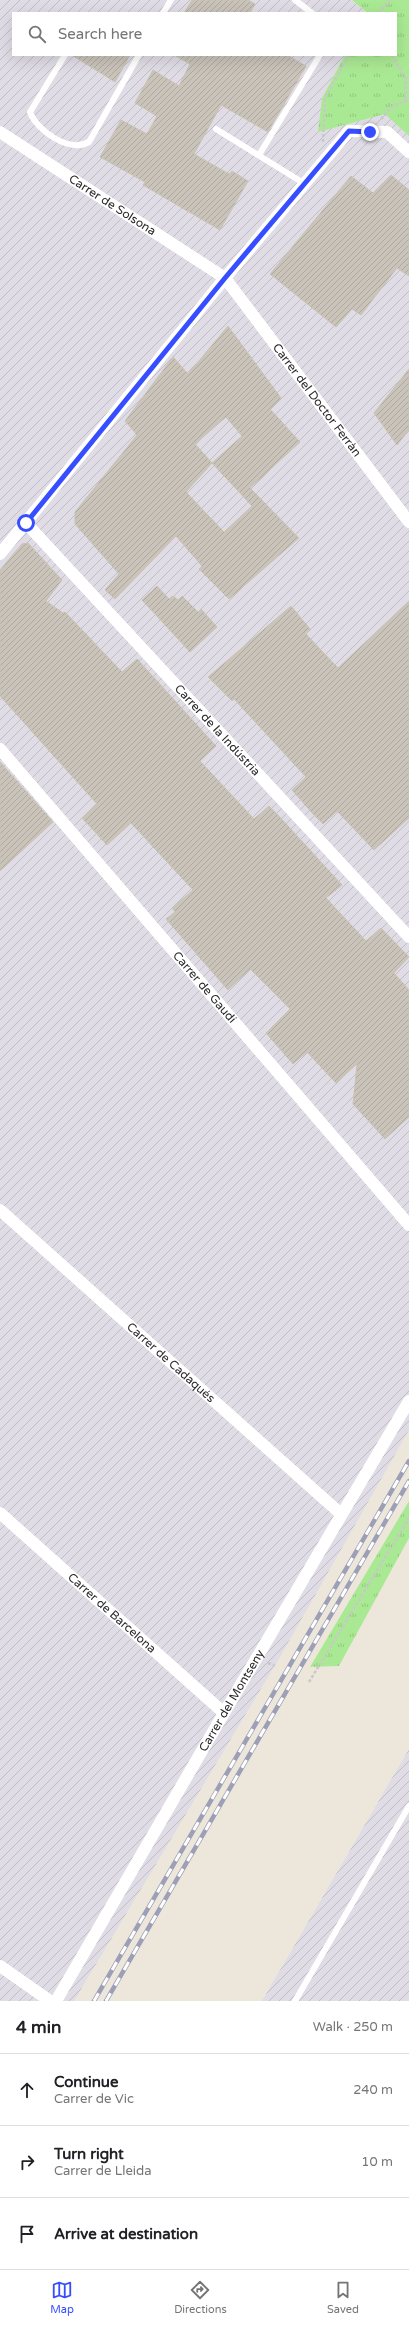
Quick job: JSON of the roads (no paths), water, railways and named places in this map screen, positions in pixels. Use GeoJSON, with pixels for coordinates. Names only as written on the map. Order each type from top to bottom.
{"type":"FeatureCollection","features":[{"type":"Feature","properties":{"kind":"street"},"geometry":{"type":"LineString","coordinates":[[0,554],[225,278],[349,131],[386,132],[409,152]]}},
{"type":"Feature","properties":{"kind":"street","name":"Carrer de Solsona"},"geometry":{"type":"LineString","coordinates":[[0,132],[225,278]]}},
{"type":"Feature","properties":{"kind":"street","name":"Carrer del Doctor Ferràn"},"geometry":{"type":"LineString","coordinates":[[225,278],[409,522]]}},
{"type":"Feature","properties":{"kind":"street","name":"Carrer de la Indústria"},"geometry":{"type":"LineString","coordinates":[[26,523],[409,937]]}},
{"type":"Feature","properties":{"kind":"street","name":"Carrer de Gaudí"},"geometry":{"type":"LineString","coordinates":[[0,749],[409,1225]]}},
{"type":"Feature","properties":{"kind":"street","name":"Carrer de Cadaqués"},"geometry":{"type":"LineString","coordinates":[[0,1210],[341,1514]]}},
{"type":"Feature","properties":{"kind":"street","name":"Carrer del Montseny"},"geometry":{"type":"LineString","coordinates":[[56,2001],[341,1514],[409,1401]]}},
{"type":"Feature","properties":{"kind":"street","name":"Carrer de Barcelona"},"geometry":{"type":"LineString","coordinates":[[0,1513],[224,1713]]}},
{"type":"Feature","properties":{"kind":"street"},"geometry":{"type":"LineString","coordinates":[[0,1966],[50,2001]]}},
{"type":"Feature","properties":{"kind":"lane"},"geometry":{"type":"LineString","coordinates":[[164,12],[171,0]]}},
{"type":"Feature","properties":{"kind":"lane"},"geometry":{"type":"LineString","coordinates":[[295,0],[311,12]]}},
{"type":"Feature","properties":{"kind":"lane"},"geometry":{"type":"LineString","coordinates":[[65,56],[30,112],[33,120],[43,130],[57,139],[76,146],[89,142],[138,56]]}},
{"type":"Feature","properties":{"kind":"lane"},"geometry":{"type":"LineString","coordinates":[[259,155],[319,56]]}},
{"type":"Feature","properties":{"kind":"lane"},"geometry":{"type":"LineString","coordinates":[[216,129],[305,184]]}},
{"type":"Feature","properties":{"kind":"lane"},"geometry":{"type":"LineString","coordinates":[[295,2001],[409,1806]]}},
{"type":"Feature","properties":{"kind":"railway"},"geometry":{"type":"LineString","coordinates":[[94,2001],[409,1461]]}},
{"type":"Feature","properties":{"kind":"railway"},"geometry":{"type":"LineString","coordinates":[[106,2001],[409,1481]]}}]}
